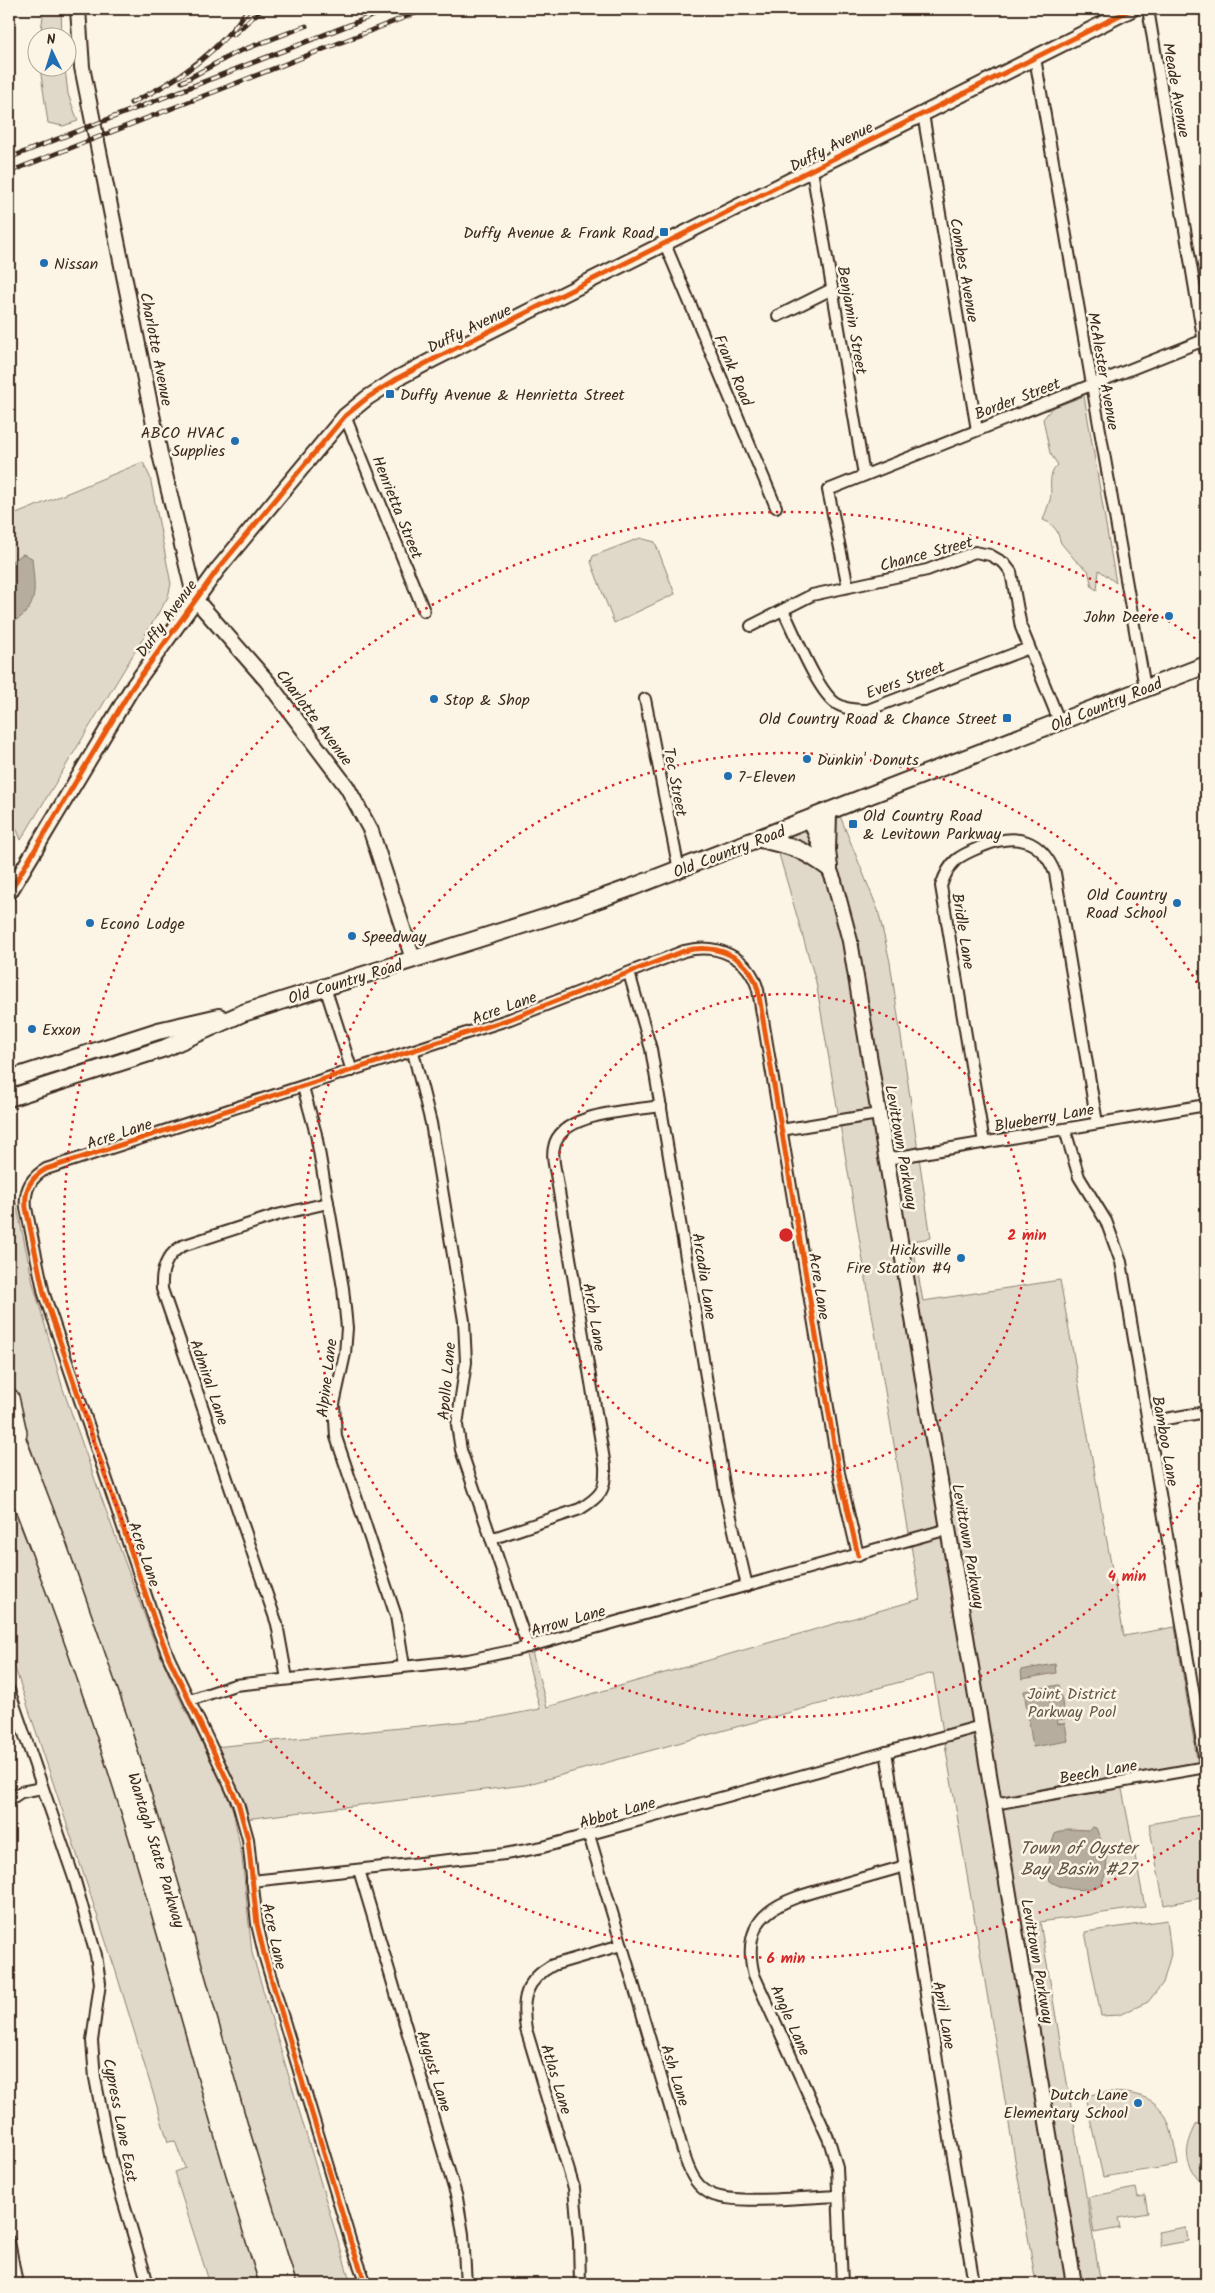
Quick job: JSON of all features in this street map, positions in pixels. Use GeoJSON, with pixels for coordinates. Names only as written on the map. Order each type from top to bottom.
{"type":"FeatureCollection","features":[{"type":"Feature","properties":{"kind":"highway"},"geometry":{"type":"LineString","coordinates":[[9,1398],[15,1460]]}},
{"type":"Feature","properties":{"kind":"highway","name":"Wantagh State Parkway"},"geometry":{"type":"LineString","coordinates":[[9,1422],[15,1460],[45,1558],[102,1722],[143,1851],[229,2153],[270,2284]]}},
{"type":"Feature","properties":{"kind":"highway","name":"Wantagh State Parkway"},"geometry":{"type":"LineString","coordinates":[[15,1460],[118,1721],[162,1862],[238,2127],[286,2284]]}},
{"type":"Feature","properties":{"kind":"main road","name":"Old Country Road"},"geometry":{"type":"LineString","coordinates":[[9,1098],[165,1048],[243,1013],[566,912],[828,813],[1206,665]]}},
{"type":"Feature","properties":{"kind":"main road"},"geometry":{"type":"LineString","coordinates":[[828,813],[829,868]]}},
{"type":"Feature","properties":{"kind":"main road"},"geometry":{"type":"LineString","coordinates":[[760,839],[808,852],[829,868]]}},
{"type":"Feature","properties":{"kind":"main road","name":"Old Country Road"},"geometry":{"type":"LineString","coordinates":[[9,1079],[158,1031],[210,1018],[243,1013]]}},
{"type":"Feature","properties":{"kind":"street","name":"Charlotte Avenue"},"geometry":{"type":"LineString","coordinates":[[78,9],[82,68],[157,440],[195,599],[266,681],[347,787],[371,831],[414,959]]}},
{"type":"Feature","properties":{"kind":"street","name":"Duffy Avenue"},"geometry":{"type":"LineString","coordinates":[[9,893],[132,688],[195,599],[276,497],[345,416],[367,398],[401,376],[1132,9]]}},
{"type":"Feature","properties":{"kind":"street","name":"Meade Avenue"},"geometry":{"type":"LineString","coordinates":[[1148,9],[1206,355]]}},
{"type":"Feature","properties":{"kind":"street","name":"McAlester Avenue"},"geometry":{"type":"LineString","coordinates":[[1035,58],[1145,688]]}},
{"type":"Feature","properties":{"kind":"street","name":"Combes Avenue"},"geometry":{"type":"LineString","coordinates":[[924,114],[977,430]]}},
{"type":"Feature","properties":{"kind":"street","name":"Benjamin Street"},"geometry":{"type":"LineString","coordinates":[[812,170],[864,475]]}},
{"type":"Feature","properties":{"kind":"street","name":"Frank Road"},"geometry":{"type":"LineString","coordinates":[[665,244],[776,507]]}},
{"type":"Feature","properties":{"kind":"street"},"geometry":{"type":"LineString","coordinates":[[778,316],[832,289]]}},
{"type":"Feature","properties":{"kind":"street","name":"Border Street"},"geometry":{"type":"LineString","coordinates":[[848,587],[828,490],[1204,340]]}},
{"type":"Feature","properties":{"kind":"street","name":"Henrietta Street"},"geometry":{"type":"LineString","coordinates":[[345,416],[424,611]]}},
{"type":"Feature","properties":{"kind":"street","name":"Chance Street"},"geometry":{"type":"LineString","coordinates":[[751,626],[812,595],[926,570],[975,552],[990,554],[1004,563],[1011,572],[1021,627],[1060,723]]}},
{"type":"Feature","properties":{"kind":"street","name":"Evers Street"},"geometry":{"type":"LineString","coordinates":[[783,610],[824,693],[837,704],[850,709],[868,710],[1029,648]]}},
{"type":"Feature","properties":{"kind":"street","name":"Tec Street"},"geometry":{"type":"LineString","coordinates":[[644,700],[679,870]]}},
{"type":"Feature","properties":{"kind":"street","name":"Levittown Parkway"},"geometry":{"type":"LineString","coordinates":[[810,819],[837,889],[850,941],[1074,2284]]}},
{"type":"Feature","properties":{"kind":"street","name":"Bridle Lane"},"geometry":{"type":"LineString","coordinates":[[984,1142],[941,886],[946,870],[954,860],[992,842],[1006,839],[1023,841],[1040,850],[1049,860],[1055,873],[1097,1123]]}},
{"type":"Feature","properties":{"kind":"street","name":"Acre Lane"},"geometry":{"type":"LineString","coordinates":[[366,2284],[351,2243],[265,1958],[257,1924],[248,1840],[238,1803],[169,1658],[155,1622],[57,1336],[36,1260],[26,1208],[30,1182],[36,1175],[46,1169],[510,1020],[684,951],[701,948],[720,950],[744,965],[751,973],[758,990],[839,1473],[858,1555]]}},
{"type":"Feature","properties":{"kind":"street","name":"Arcadia Lane"},"geometry":{"type":"LineString","coordinates":[[629,973],[651,1048],[726,1496],[747,1586]]}},
{"type":"Feature","properties":{"kind":"street"},"geometry":{"type":"LineString","coordinates":[[325,987],[352,1071]]}},
{"type":"Feature","properties":{"kind":"street","name":"Apollo Lane"},"geometry":{"type":"LineString","coordinates":[[413,1052],[431,1124],[464,1321],[466,1362],[459,1404],[458,1436],[467,1470],[528,1647]]}},
{"type":"Feature","properties":{"kind":"street","name":"Alpine Lane"},"geometry":{"type":"LineString","coordinates":[[303,1087],[316,1134],[343,1288],[347,1328],[345,1354],[334,1404],[336,1437],[396,1616],[404,1666]]}},
{"type":"Feature","properties":{"kind":"street","name":"Blueberry Lane"},"geometry":{"type":"LineString","coordinates":[[886,1158],[1065,1130],[1206,1105]]}},
{"type":"Feature","properties":{"kind":"street","name":"Arch Lane"},"geometry":{"type":"LineString","coordinates":[[491,1539],[580,1509],[594,1501],[603,1489],[606,1480],[605,1466],[556,1174],[554,1145],[561,1132],[582,1119],[661,1106]]}},
{"type":"Feature","properties":{"kind":"street"},"geometry":{"type":"LineString","coordinates":[[781,1130],[878,1114]]}},
{"type":"Feature","properties":{"kind":"street","name":"Bamboo Lane"},"geometry":{"type":"LineString","coordinates":[[1065,1130],[1079,1177],[1106,1221],[1121,1262],[1206,1767]]}},
{"type":"Feature","properties":{"kind":"street","name":"Admiral Lane"},"geometry":{"type":"LineString","coordinates":[[287,1679],[277,1624],[165,1298],[162,1280],[163,1269],[169,1257],[182,1246],[277,1215],[328,1203]]}},
{"type":"Feature","properties":{"kind":"street"},"geometry":{"type":"LineString","coordinates":[[1148,1422],[1206,1412]]}},
{"type":"Feature","properties":{"kind":"street","name":"Arrow Lane"},"geometry":{"type":"LineString","coordinates":[[190,1700],[235,1685],[468,1660],[528,1647],[948,1529]]}},
{"type":"Feature","properties":{"kind":"street","name":"Cypress Lane East"},"geometry":{"type":"LineString","coordinates":[[9,1690],[74,1881],[96,1955],[100,1983],[92,2041],[94,2078],[111,2160],[148,2284]]}},
{"type":"Feature","properties":{"kind":"street","name":"Abbot Lane"},"geometry":{"type":"LineString","coordinates":[[252,1881],[505,1854],[589,1835],[981,1726]]}},
{"type":"Feature","properties":{"kind":"street","name":"April Lane"},"geometry":{"type":"LineString","coordinates":[[886,1752],[974,2284]]}},
{"type":"Feature","properties":{"kind":"street","name":"Beech Lane"},"geometry":{"type":"LineString","coordinates":[[994,1804],[1206,1767]]}},
{"type":"Feature","properties":{"kind":"street"},"geometry":{"type":"LineString","coordinates":[[9,1800],[21,1792],[42,1788]]}},
{"type":"Feature","properties":{"kind":"street","name":"Ash Lane"},"geometry":{"type":"LineString","coordinates":[[589,1835],[686,2161],[696,2182],[711,2194],[731,2199],[838,2196]]}},
{"type":"Feature","properties":{"kind":"street","name":"Angle Lane"},"geometry":{"type":"LineString","coordinates":[[842,2284],[836,2167],[829,2140],[754,1975],[749,1952],[752,1938],[762,1918],[773,1907],[791,1898],[905,1866]]}},
{"type":"Feature","properties":{"kind":"street","name":"August Lane"},"geometry":{"type":"LineString","coordinates":[[359,1870],[457,2198],[463,2234],[466,2284]]}},
{"type":"Feature","properties":{"kind":"street","name":"Atlas Lane"},"geometry":{"type":"LineString","coordinates":[[580,2284],[579,2233],[574,2188],[526,2030],[523,2010],[529,1987],[544,1970],[553,1965],[622,1945]]}},
{"type":"Feature","properties":{"kind":"street"},"geometry":{"type":"LineString","coordinates":[[9,2241],[17,2284]]}},
{"type":"Feature","properties":{"kind":"green space"},"geometry":{"type":"Polygon","coordinates":[[[44,9],[61,9],[62,28],[41,28],[44,9]]]}},
{"type":"Feature","properties":{"kind":"green space"},"geometry":{"type":"Polygon","coordinates":[[[41,78],[66,78],[68,94],[78,121],[63,126],[48,123],[41,78]]]}},
{"type":"Feature","properties":{"kind":"green space"},"geometry":{"type":"Polygon","coordinates":[[[1084,396],[1116,583],[1099,570],[1097,590],[1092,587],[1088,570],[1076,561],[1061,543],[1057,531],[1050,523],[1043,520],[1051,495],[1052,473],[1058,465],[1050,453],[1043,419],[1052,408],[1084,396]]]}},
{"type":"Feature","properties":{"kind":"green space"},"geometry":{"type":"Polygon","coordinates":[[[143,462],[150,477],[171,584],[168,597],[21,840],[9,810],[9,517],[143,462]]]}},
{"type":"Feature","properties":{"kind":"green space"},"geometry":{"type":"Polygon","coordinates":[[[640,538],[655,542],[675,594],[614,623],[591,562],[593,556],[640,538]]]}},
{"type":"Feature","properties":{"kind":"green space","name":"Joint District Parkway Pool"},"geometry":{"type":"Polygon","coordinates":[[[838,811],[878,910],[890,962],[931,1238],[912,1241],[923,1301],[1060,1280],[1124,1636],[1175,1627],[1198,1766],[1121,1784],[1145,1907],[1040,1922],[1101,2284],[1036,2284],[933,1673],[525,1785],[245,1819],[215,1747],[488,1719],[540,1709],[525,1650],[531,1648],[547,1707],[920,1599],[816,982],[774,837],[838,811]]]}},
{"type":"Feature","properties":{"kind":"green space"},"geometry":{"type":"Polygon","coordinates":[[[9,1169],[33,1283],[63,1389],[152,1636],[233,1810],[242,1857],[252,1953],[351,2284],[293,2284],[38,1468],[16,1407],[9,1371],[9,1317],[13,1251],[9,1223],[9,1169]]]}},
{"type":"Feature","properties":{"kind":"green space"},"geometry":{"type":"Polygon","coordinates":[[[9,1499],[46,1588],[103,1747],[264,2284],[210,2284],[174,2172],[185,2168],[175,2141],[168,2142],[116,1972],[9,1650],[9,1499]]]}},
{"type":"Feature","properties":{"kind":"green space"},"geometry":{"type":"Polygon","coordinates":[[[1206,1814],[1206,1897],[1164,1905],[1149,1824],[1206,1814]]]}},
{"type":"Feature","properties":{"kind":"green space"},"geometry":{"type":"Polygon","coordinates":[[[1167,1920],[1171,1954],[1163,1983],[1148,2002],[1119,2015],[1101,2016],[1085,1932],[1167,1920]]]}},
{"type":"Feature","properties":{"kind":"green space"},"geometry":{"type":"Polygon","coordinates":[[[1105,2092],[1140,2096],[1152,2101],[1160,2109],[1167,2119],[1171,2131],[1178,2165],[1103,2177],[1085,2096],[1105,2092]]]}},
{"type":"Feature","properties":{"kind":"green space"},"geometry":{"type":"Polygon","coordinates":[[[1197,2123],[1206,2128],[1206,2187],[1193,2171],[1188,2157],[1189,2142],[1197,2123]]]}},
{"type":"Feature","properties":{"kind":"green space"},"geometry":{"type":"Polygon","coordinates":[[[1136,2188],[1138,2197],[1145,2196],[1148,2213],[1118,2218],[1120,2228],[1094,2233],[1088,2197],[1136,2188]]]}},
{"type":"Feature","properties":{"kind":"green space"},"geometry":{"type":"Polygon","coordinates":[[[1186,2227],[1188,2241],[1161,2246],[1158,2232],[1186,2227]]]}},
{"type":"Feature","properties":{"kind":"water"},"geometry":{"type":"Polygon","coordinates":[[[23,554],[32,558],[34,595],[28,610],[21,617],[9,622],[9,569],[11,562],[23,554]]]}},
{"type":"Feature","properties":{"kind":"water"},"geometry":{"type":"Polygon","coordinates":[[[1055,1664],[1056,1673],[1022,1679],[1021,1670],[1055,1664]]]}},
{"type":"Feature","properties":{"kind":"water"},"geometry":{"type":"Polygon","coordinates":[[[1059,1685],[1065,1719],[1057,1720],[1058,1724],[1065,1723],[1068,1741],[1033,1747],[1024,1691],[1059,1685]]]}},
{"type":"Feature","properties":{"kind":"water","name":"Town of Oyster Bay Basin #27"},"geometry":{"type":"Polygon","coordinates":[[[1092,1827],[1096,1828],[1107,1854],[1106,1873],[1101,1885],[1088,1889],[1068,1889],[1050,1881],[1049,1857],[1055,1834],[1067,1829],[1090,1830],[1092,1827]]]}},
{"type":"Feature","properties":{"kind":"railway"},"geometry":{"type":"LineString","coordinates":[[131,103],[181,75],[211,52],[248,9]]}},
{"type":"Feature","properties":{"kind":"railway"},"geometry":{"type":"LineString","coordinates":[[233,35],[262,9]]}},
{"type":"Feature","properties":{"kind":"railway"},"geometry":{"type":"LineString","coordinates":[[9,158],[390,9]]}},
{"type":"Feature","properties":{"kind":"railway"},"geometry":{"type":"LineString","coordinates":[[9,172],[426,9]]}},
{"type":"Feature","properties":{"kind":"railway"},"geometry":{"type":"LineString","coordinates":[[182,82],[235,53],[306,26]]}},
{"type":"Feature","properties":{"kind":"cycle path"},"geometry":{"type":"LineString","coordinates":[[9,893],[132,688],[218,569],[345,416],[367,398],[398,378],[434,359],[1132,9]]}},
{"type":"Feature","properties":{"kind":"cycle path"},"geometry":{"type":"LineString","coordinates":[[366,2284],[351,2243],[265,1958],[257,1924],[248,1839],[238,1803],[169,1658],[155,1622],[44,1294],[26,1208],[26,1196],[29,1185],[36,1176],[46,1169],[510,1019],[684,951],[708,949],[730,955],[747,968],[754,978],[758,990],[839,1473],[858,1555]]}},
{"type":"Feature","properties":{"kind":"place","name":"Duffy Avenue & Frank Road"},"geometry":{"type":"Point","coordinates":[664,232]}},
{"type":"Feature","properties":{"kind":"place","name":"Nissan"},"geometry":{"type":"Point","coordinates":[44,263]}},
{"type":"Feature","properties":{"kind":"place","name":"Duffy Avenue & Henrietta Street"},"geometry":{"type":"Point","coordinates":[390,394]}},
{"type":"Feature","properties":{"kind":"place","name":"ABCO HVAC Supplies"},"geometry":{"type":"Point","coordinates":[235,441]}},
{"type":"Feature","properties":{"kind":"place","name":"John Deere"},"geometry":{"type":"Point","coordinates":[1169,616]}},
{"type":"Feature","properties":{"kind":"place","name":"Stop & Shop"},"geometry":{"type":"Point","coordinates":[434,699]}},
{"type":"Feature","properties":{"kind":"place","name":"Old Country Road & Chance Street"},"geometry":{"type":"Point","coordinates":[1007,718]}},
{"type":"Feature","properties":{"kind":"place","name":"Dunkin' Donuts"},"geometry":{"type":"Point","coordinates":[807,759]}},
{"type":"Feature","properties":{"kind":"place","name":"7-Eleven"},"geometry":{"type":"Point","coordinates":[728,776]}},
{"type":"Feature","properties":{"kind":"place","name":"Old Country Road & Levitown Parkway"},"geometry":{"type":"Point","coordinates":[853,824]}},
{"type":"Feature","properties":{"kind":"place","name":"Old Country Road School"},"geometry":{"type":"Point","coordinates":[1177,903]}},
{"type":"Feature","properties":{"kind":"place","name":"Econo Lodge"},"geometry":{"type":"Point","coordinates":[90,923]}},
{"type":"Feature","properties":{"kind":"place","name":"Speedway"},"geometry":{"type":"Point","coordinates":[352,936]}},
{"type":"Feature","properties":{"kind":"place","name":"Exxon"},"geometry":{"type":"Point","coordinates":[32,1029]}},
{"type":"Feature","properties":{"kind":"place","name":"Hicksville Fire Station #4"},"geometry":{"type":"Point","coordinates":[961,1258]}},
{"type":"Feature","properties":{"kind":"place","name":"Dutch Lane Elementary School"},"geometry":{"type":"Point","coordinates":[1138,2103]}}]}
